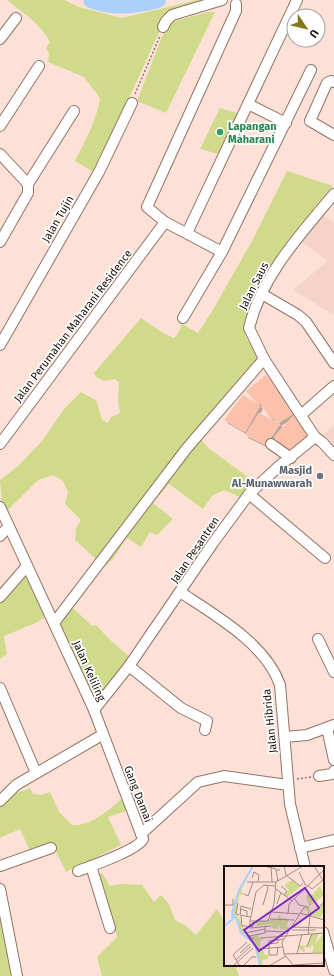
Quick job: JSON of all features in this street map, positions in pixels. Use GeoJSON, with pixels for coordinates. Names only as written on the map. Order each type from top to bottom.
{"type":"FeatureCollection","features":[{"type":"Feature","properties":{"kind":"street"},"geometry":{"type":"LineString","coordinates":[[163,27],[166,20],[172,16],[222,0]]}},
{"type":"Feature","properties":{"kind":"street"},"geometry":{"type":"LineString","coordinates":[[187,233],[297,0]]}},
{"type":"Feature","properties":{"kind":"street"},"geometry":{"type":"LineString","coordinates":[[222,252],[166,222],[147,207],[236,10],[237,1]]}},
{"type":"Feature","properties":{"kind":"street"},"geometry":{"type":"LineString","coordinates":[[0,39],[16,18]]}},
{"type":"Feature","properties":{"kind":"street"},"geometry":{"type":"LineString","coordinates":[[0,126],[39,66]]}},
{"type":"Feature","properties":{"kind":"street"},"geometry":{"type":"LineString","coordinates":[[183,318],[222,252],[311,70]]}},
{"type":"Feature","properties":{"kind":"street"},"geometry":{"type":"LineString","coordinates":[[334,82],[331,81],[327,83],[310,121],[334,135]]}},
{"type":"Feature","properties":{"kind":"street","name":"Jalan Tujin"},"geometry":{"type":"LineString","coordinates":[[0,345],[99,172],[132,103]]}},
{"type":"Feature","properties":{"kind":"street"},"geometry":{"type":"LineString","coordinates":[[248,104],[286,123]]}},
{"type":"Feature","properties":{"kind":"street"},"geometry":{"type":"LineString","coordinates":[[0,242],[28,193],[28,184],[74,111]]}},
{"type":"Feature","properties":{"kind":"street"},"geometry":{"type":"LineString","coordinates":[[0,154],[28,184]]}},
{"type":"Feature","properties":{"kind":"street","name":"Jalan Saus"},"geometry":{"type":"LineString","coordinates":[[315,437],[264,359],[249,328],[253,313],[262,294],[289,247],[334,194]]}},
{"type":"Feature","properties":{"kind":"street","name":"Jalan Perumahan Maharani Residence"},"geometry":{"type":"LineString","coordinates":[[0,444],[166,222]]}},
{"type":"Feature","properties":{"kind":"street"},"geometry":{"type":"LineString","coordinates":[[262,294],[298,315],[306,322],[334,363]]}},
{"type":"Feature","properties":{"kind":"street"},"geometry":{"type":"LineString","coordinates":[[54,623],[187,448],[264,359]]}},
{"type":"Feature","properties":{"kind":"street"},"geometry":{"type":"LineString","coordinates":[[301,415],[334,386]]}},
{"type":"Feature","properties":{"kind":"street"},"geometry":{"type":"LineString","coordinates":[[315,437],[334,455]]}},
{"type":"Feature","properties":{"kind":"street","name":"Jalan Pesantren"},"geometry":{"type":"LineString","coordinates":[[94,710],[129,666],[213,543],[249,494],[278,467],[315,437]]}},
{"type":"Feature","properties":{"kind":"street"},"geometry":{"type":"LineString","coordinates":[[271,444],[291,458]]}},
{"type":"Feature","properties":{"kind":"street"},"geometry":{"type":"LineString","coordinates":[[249,494],[325,558]]}},
{"type":"Feature","properties":{"kind":"street","name":"Jalan Keliling"},"geometry":{"type":"LineString","coordinates":[[0,507],[94,710],[102,735]]}},
{"type":"Feature","properties":{"kind":"street"},"geometry":{"type":"LineString","coordinates":[[0,536],[8,527]]}},
{"type":"Feature","properties":{"kind":"street"},"geometry":{"type":"LineString","coordinates":[[0,597],[27,566]]}},
{"type":"Feature","properties":{"kind":"street","name":"Jalan Hibrida"},"geometry":{"type":"LineString","coordinates":[[180,592],[234,630],[271,666],[280,685],[288,783],[305,866]]}},
{"type":"Feature","properties":{"kind":"street"},"geometry":{"type":"LineString","coordinates":[[318,639],[334,672]]}},
{"type":"Feature","properties":{"kind":"street"},"geometry":{"type":"LineString","coordinates":[[129,666],[181,708],[207,721],[205,730]]}},
{"type":"Feature","properties":{"kind":"street"},"geometry":{"type":"LineString","coordinates":[[0,688],[36,773]]}},
{"type":"Feature","properties":{"kind":"street"},"geometry":{"type":"LineString","coordinates":[[285,737],[307,735],[330,726],[334,760]]}},
{"type":"Feature","properties":{"kind":"street"},"geometry":{"type":"LineString","coordinates":[[0,801],[16,785],[102,735]]}},
{"type":"Feature","properties":{"kind":"street","name":"Gang Damai"},"geometry":{"type":"LineString","coordinates":[[78,871],[139,844],[143,839],[102,735]]}},
{"type":"Feature","properties":{"kind":"street"},"geometry":{"type":"LineString","coordinates":[[319,776],[332,774],[334,771]]}},
{"type":"Feature","properties":{"kind":"street"},"geometry":{"type":"LineString","coordinates":[[141,834],[198,782],[224,776],[288,783]]}},
{"type":"Feature","properties":{"kind":"street"},"geometry":{"type":"LineString","coordinates":[[300,848],[334,840]]}},
{"type":"Feature","properties":{"kind":"street"},"geometry":{"type":"LineString","coordinates":[[0,866],[51,848]]}},
{"type":"Feature","properties":{"kind":"street"},"geometry":{"type":"LineString","coordinates":[[92,866],[110,928]]}},
{"type":"Feature","properties":{"kind":"street"},"geometry":{"type":"LineString","coordinates":[[0,889],[16,976]]}},
{"type":"Feature","properties":{"kind":"street"},"geometry":{"type":"LineString","coordinates":[[324,935],[334,970]]}},
{"type":"Feature","properties":{"kind":"path"},"geometry":{"type":"LineString","coordinates":[[132,103],[163,27]]}},
{"type":"Feature","properties":{"kind":"path"},"geometry":{"type":"LineString","coordinates":[[288,783],[319,776]]}},
{"type":"Feature","properties":{"kind":"shaded area"},"geometry":{"type":"Polygon","coordinates":[[[322,214],[334,223],[334,315],[293,290],[328,261],[299,240],[322,214]]]}},
{"type":"Feature","properties":{"kind":"shaded area"},"geometry":{"type":"Polygon","coordinates":[[[334,425],[334,446],[324,434],[334,425]]]}},
{"type":"Feature","properties":{"kind":"green space"},"geometry":{"type":"Polygon","coordinates":[[[7,0],[64,0],[79,7],[122,18],[197,0],[217,0],[165,19],[95,173],[75,161],[87,138],[100,98],[84,77],[48,62],[49,53],[46,48],[50,42],[46,35],[31,19],[7,0]]]}},
{"type":"Feature","properties":{"kind":"green space"},"geometry":{"type":"Polygon","coordinates":[[[208,12],[215,12],[166,113],[137,101],[167,24],[208,12]]]}},
{"type":"Feature","properties":{"kind":"green space","name":"Lapangan Maharani"},"geometry":{"type":"Polygon","coordinates":[[[220,108],[240,114],[222,155],[200,149],[220,108]]]}},
{"type":"Feature","properties":{"kind":"green space"},"geometry":{"type":"Polygon","coordinates":[[[287,171],[333,186],[293,236],[269,274],[254,302],[245,326],[245,334],[261,359],[197,434],[207,447],[256,483],[242,498],[224,490],[212,496],[203,509],[169,484],[153,503],[173,519],[157,535],[150,532],[141,547],[127,538],[113,559],[94,576],[98,561],[75,540],[76,528],[81,520],[65,504],[68,492],[63,481],[53,475],[38,480],[8,510],[2,504],[0,480],[18,466],[43,440],[64,409],[81,392],[96,400],[102,420],[108,423],[111,417],[120,413],[118,402],[119,382],[115,379],[104,381],[96,377],[94,373],[141,318],[163,333],[174,338],[182,324],[198,333],[252,241],[287,171]]]}},
{"type":"Feature","properties":{"kind":"green space"},"geometry":{"type":"Polygon","coordinates":[[[26,569],[46,613],[38,622],[4,636],[7,654],[0,659],[0,601],[26,569]]]}},
{"type":"Feature","properties":{"kind":"green space"},"geometry":{"type":"Polygon","coordinates":[[[73,608],[92,626],[96,625],[109,639],[132,659],[97,702],[93,699],[58,625],[73,608]]]}},
{"type":"Feature","properties":{"kind":"green space"},"geometry":{"type":"Polygon","coordinates":[[[30,788],[33,794],[41,795],[50,792],[59,812],[72,825],[79,825],[93,820],[125,796],[130,810],[108,817],[121,845],[66,872],[53,845],[30,851],[20,829],[0,838],[0,804],[12,795],[30,788]]]}},
{"type":"Feature","properties":{"kind":"green space"},"geometry":{"type":"Polygon","coordinates":[[[102,873],[110,886],[122,884],[142,885],[154,902],[161,895],[169,904],[175,920],[186,926],[196,935],[217,909],[224,920],[224,966],[235,966],[239,976],[102,976],[97,957],[117,937],[99,874],[102,873]]]}},
{"type":"Feature","properties":{"kind":"green space"},"geometry":{"type":"Polygon","coordinates":[[[0,900],[15,976],[0,976],[0,900]]]}},
{"type":"Feature","properties":{"kind":"building"},"geometry":{"type":"Polygon","coordinates":[[[266,375],[279,390],[277,391],[293,414],[278,423],[273,418],[271,419],[260,403],[258,404],[246,391],[266,375]]]}},
{"type":"Feature","properties":{"kind":"building"},"geometry":{"type":"Polygon","coordinates":[[[243,395],[260,406],[245,432],[224,420],[243,395]]]}},
{"type":"Feature","properties":{"kind":"building"},"geometry":{"type":"Polygon","coordinates":[[[259,413],[280,424],[266,445],[245,435],[259,413]]]}},
{"type":"Feature","properties":{"kind":"building"},"geometry":{"type":"Polygon","coordinates":[[[295,414],[312,437],[290,455],[274,437],[295,414]]]}},
{"type":"Feature","properties":{"kind":"waterway"},"geometry":{"type":"LineString","coordinates":[[91,0],[116,6],[141,4],[158,0]]}},
{"type":"Feature","properties":{"kind":"place","name":"Lapangan Maharani"},"geometry":{"type":"Point","coordinates":[220,132]}},
{"type":"Feature","properties":{"kind":"place","name":"Masjid Al-Munawwarah"},"geometry":{"type":"Point","coordinates":[320,476]}}]}
